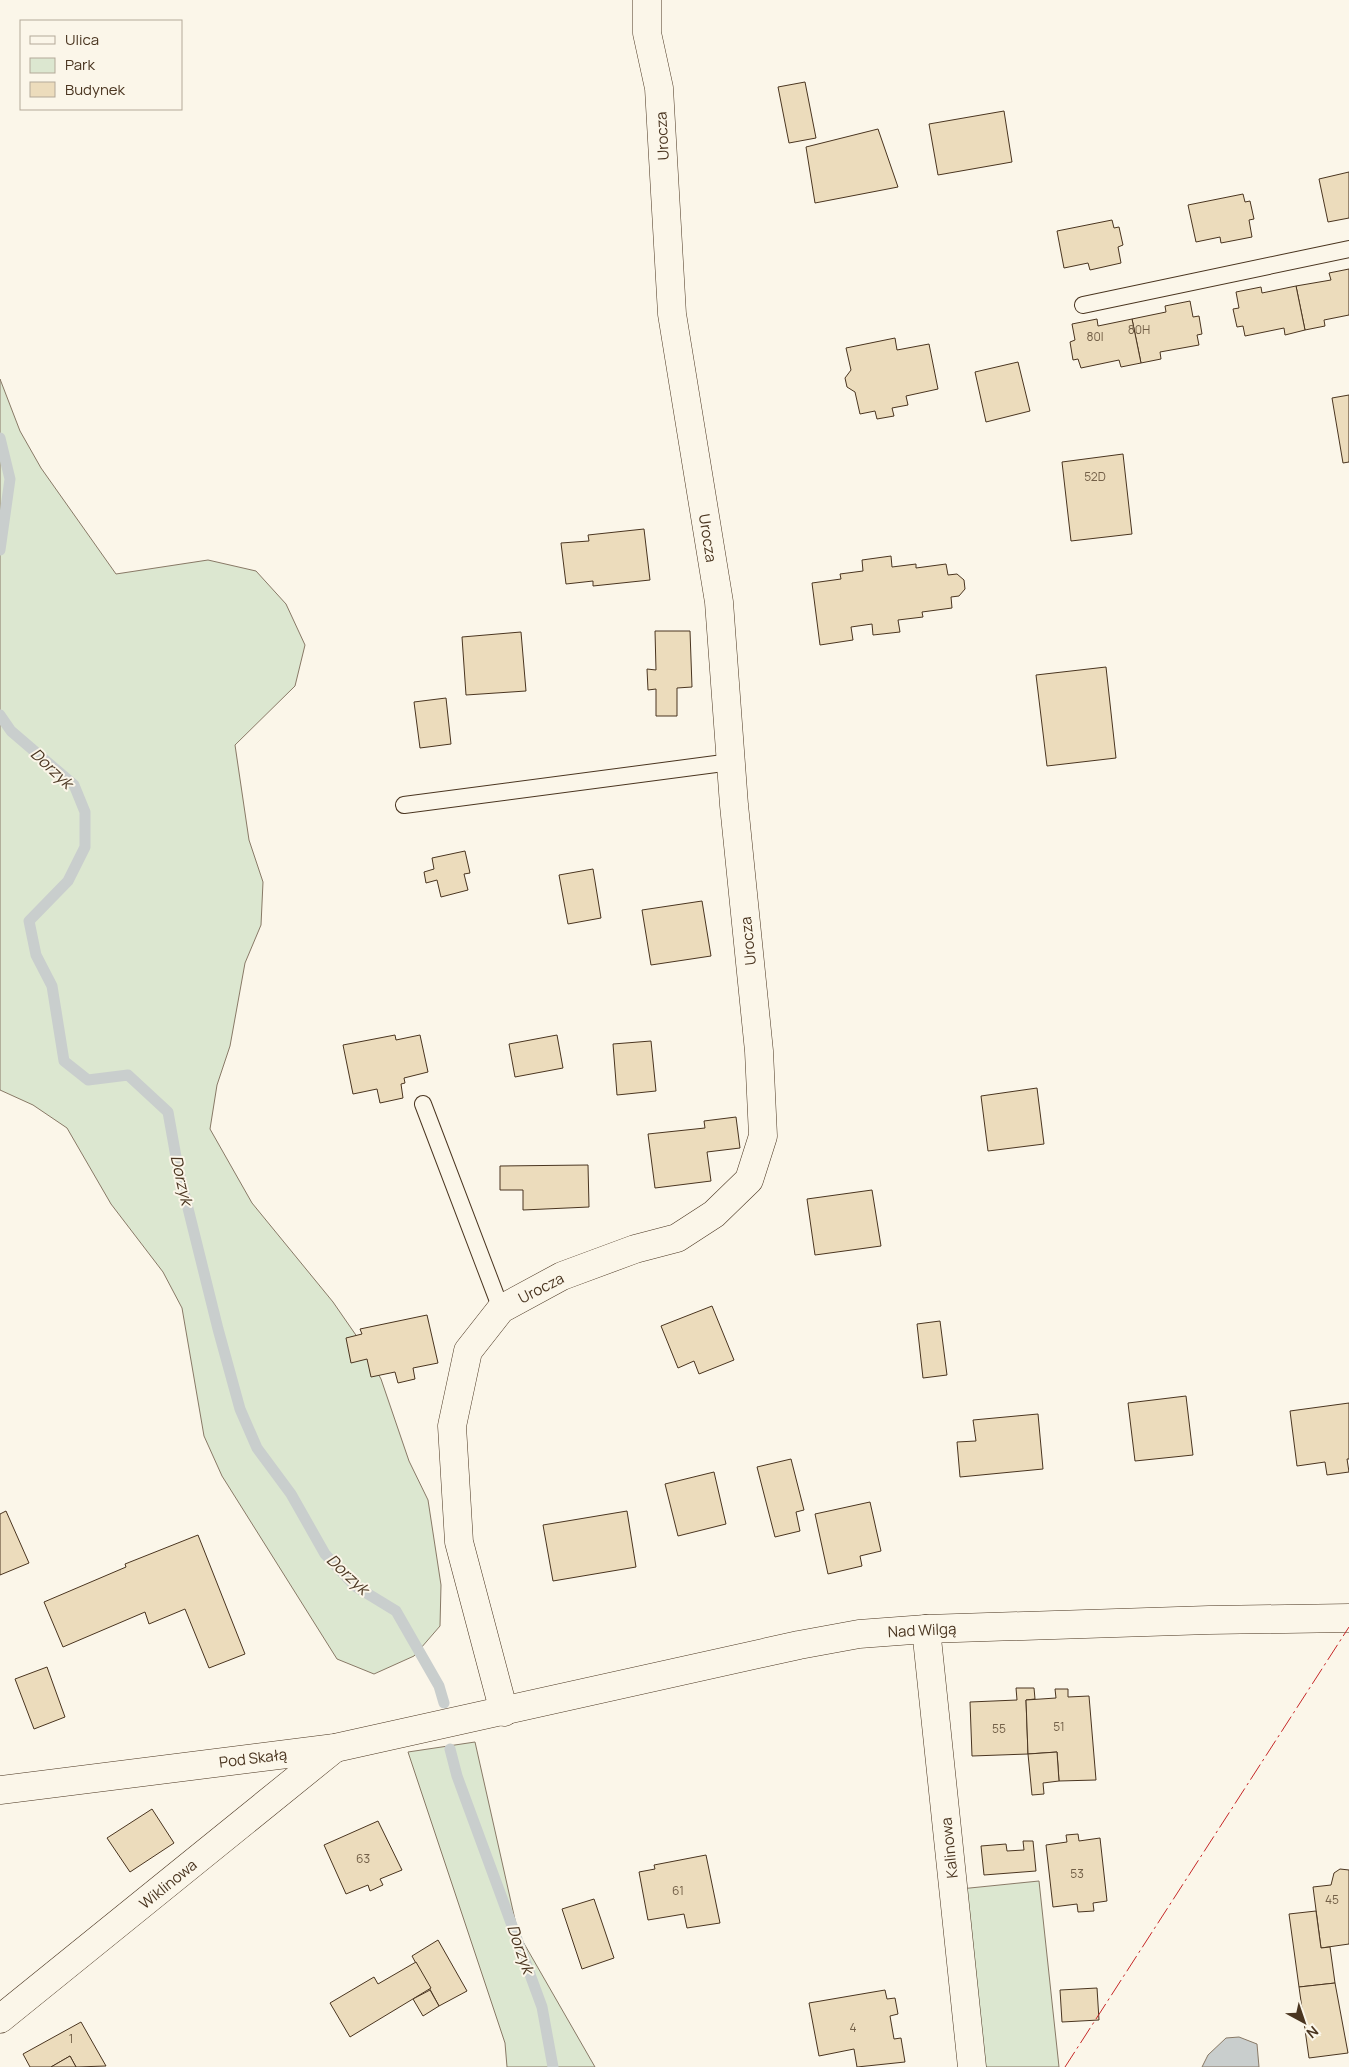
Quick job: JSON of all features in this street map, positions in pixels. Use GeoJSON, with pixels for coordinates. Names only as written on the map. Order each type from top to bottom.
{"type":"FeatureCollection","features":[{"type":"Feature","properties":{"kind":"street","name":"Urocza"},"geometry":{"type":"LineString","coordinates":[[504,1712],[458,1542],[452,1426],[468,1351],[501,1309],[562,1276],[635,1249],[677,1238],[714,1214],[749,1180],[763,1136],[758,1051],[731,762],[719,602],[672,314],[659,88],[647,33],[647,0]]}},
{"type":"Feature","properties":{"kind":"street","name":"Nad Wilgą"},"geometry":{"type":"LineString","coordinates":[[504,1712],[799,1645],[859,1634],[926,1629],[1209,1620],[1349,1618]]}},
{"type":"Feature","properties":{"kind":"street","name":"Kalinowa"},"geometry":{"type":"LineString","coordinates":[[926,1629],[972,2067]]}},
{"type":"Feature","properties":{"kind":"street","name":"Pod Skałą"},"geometry":{"type":"LineString","coordinates":[[0,1790],[335,1748],[504,1712]]}},
{"type":"Feature","properties":{"kind":"street","name":"Wiklinowa"},"geometry":{"type":"LineString","coordinates":[[0,2019],[335,1748]]}},
{"type":"Feature","properties":{"kind":"lane"},"geometry":{"type":"LineString","coordinates":[[1083,305],[1349,249]]}},
{"type":"Feature","properties":{"kind":"lane"},"geometry":{"type":"LineString","coordinates":[[404,805],[731,762]]}},
{"type":"Feature","properties":{"kind":"lane"},"geometry":{"type":"LineString","coordinates":[[423,1104],[501,1309]]}},
{"type":"Feature","properties":{"kind":"green space"},"geometry":{"type":"Polygon","coordinates":[[[0,379],[20,431],[41,468],[116,574],[208,560],[256,571],[286,604],[305,645],[295,686],[235,745],[249,840],[263,882],[261,925],[245,963],[230,1046],[217,1085],[210,1129],[252,1203],[333,1302],[360,1341],[381,1379],[409,1461],[428,1500],[441,1585],[440,1626],[414,1656],[374,1674],[337,1659],[222,1476],[204,1436],[182,1308],[163,1272],[111,1204],[67,1128],[33,1105],[0,1090],[0,379]]]}},
{"type":"Feature","properties":{"kind":"green space"},"geometry":{"type":"Polygon","coordinates":[[[475,1742],[518,1933],[595,2067],[507,2067],[505,2043],[408,1752],[475,1742]]]}},
{"type":"Feature","properties":{"kind":"green space"},"geometry":{"type":"Polygon","coordinates":[[[1039,1881],[1059,2067],[979,2067],[960,1889],[1039,1881]]]}},
{"type":"Feature","properties":{"kind":"shaded area"},"geometry":{"type":"Polygon","coordinates":[[[1239,2037],[1257,2044],[1259,2067],[1202,2067],[1208,2055],[1226,2038],[1239,2037]]]}},
{"type":"Feature","properties":{"kind":"building"},"geometry":{"type":"Polygon","coordinates":[[[805,82],[816,138],[789,143],[778,87],[805,82]]]}},
{"type":"Feature","properties":{"kind":"building"},"geometry":{"type":"Polygon","coordinates":[[[1004,111],[1012,162],[938,175],[929,124],[1004,111]]]}},
{"type":"Feature","properties":{"kind":"building"},"geometry":{"type":"Polygon","coordinates":[[[878,129],[898,187],[815,203],[806,147],[878,129]]]}},
{"type":"Feature","properties":{"kind":"building"},"geometry":{"type":"Polygon","coordinates":[[[1349,172],[1349,218],[1328,222],[1319,179],[1349,172]]]}},
{"type":"Feature","properties":{"kind":"building"},"geometry":{"type":"Polygon","coordinates":[[[1243,194],[1245,202],[1250,201],[1254,219],[1249,220],[1252,237],[1221,243],[1220,237],[1196,242],[1188,205],[1243,194]]]}},
{"type":"Feature","properties":{"kind":"building"},"geometry":{"type":"Polygon","coordinates":[[[1112,220],[1114,228],[1119,227],[1123,245],[1118,247],[1121,263],[1090,270],[1088,263],[1064,268],[1057,231],[1112,220]]]}},
{"type":"Feature","properties":{"kind":"building"},"geometry":{"type":"Polygon","coordinates":[[[1349,269],[1349,315],[1324,320],[1325,326],[1305,330],[1296,286],[1331,280],[1329,273],[1349,269]]]}},
{"type":"Feature","properties":{"kind":"building"},"geometry":{"type":"Polygon","coordinates":[[[1296,286],[1305,330],[1285,335],[1284,328],[1245,336],[1243,326],[1237,327],[1233,309],[1239,308],[1236,292],[1261,287],[1262,293],[1296,286]]]}},
{"type":"Feature","properties":{"kind":"building"},"geometry":{"type":"Polygon","coordinates":[[[1190,301],[1193,317],[1199,316],[1202,334],[1197,335],[1199,345],[1160,352],[1161,359],[1141,363],[1132,319],[1166,312],[1165,306],[1190,301]]]}},
{"type":"Feature","properties":{"kind":"building"},"geometry":{"type":"Polygon","coordinates":[[[1097,319],[1098,326],[1132,319],[1141,363],[1121,367],[1119,360],[1081,368],[1078,359],[1073,360],[1070,342],[1075,340],[1072,324],[1097,319]]]}},
{"type":"Feature","properties":{"kind":"building"},"geometry":{"type":"Polygon","coordinates":[[[895,338],[897,350],[929,344],[938,389],[906,396],[908,405],[892,408],[894,416],[877,419],[875,411],[860,414],[855,392],[847,387],[845,378],[851,370],[846,348],[895,338]]]}},
{"type":"Feature","properties":{"kind":"building"},"geometry":{"type":"Polygon","coordinates":[[[1018,362],[1030,411],[986,422],[975,372],[1018,362]]]}},
{"type":"Feature","properties":{"kind":"building"},"geometry":{"type":"Polygon","coordinates":[[[1349,395],[1349,462],[1343,463],[1332,398],[1349,395]]]}},
{"type":"Feature","properties":{"kind":"building"},"geometry":{"type":"Polygon","coordinates":[[[1123,454],[1132,534],[1071,541],[1062,462],[1123,454]]]}},
{"type":"Feature","properties":{"kind":"building"},"geometry":{"type":"Polygon","coordinates":[[[644,529],[650,580],[593,586],[593,581],[566,584],[561,543],[589,541],[588,535],[644,529]]]}},
{"type":"Feature","properties":{"kind":"building"},"geometry":{"type":"Polygon","coordinates":[[[891,556],[892,567],[916,564],[916,568],[946,564],[948,575],[957,574],[964,580],[965,589],[959,596],[951,597],[952,608],[922,612],[923,617],[898,620],[900,632],[873,635],[872,624],[851,627],[853,640],[820,645],[812,583],[841,579],[840,574],[863,571],[862,560],[891,556]]]}},
{"type":"Feature","properties":{"kind":"building"},"geometry":{"type":"Polygon","coordinates":[[[655,631],[690,631],[692,687],[677,688],[677,716],[656,716],[656,689],[648,690],[647,669],[656,670],[655,631]]]}},
{"type":"Feature","properties":{"kind":"building"},"geometry":{"type":"Polygon","coordinates":[[[521,632],[526,691],[466,695],[462,637],[521,632]]]}},
{"type":"Feature","properties":{"kind":"building"},"geometry":{"type":"Polygon","coordinates":[[[1106,667],[1116,758],[1047,766],[1036,675],[1106,667]]]}},
{"type":"Feature","properties":{"kind":"building"},"geometry":{"type":"Polygon","coordinates":[[[446,698],[451,744],[420,748],[414,702],[446,698]]]}},
{"type":"Feature","properties":{"kind":"building"},"geometry":{"type":"Polygon","coordinates":[[[465,851],[470,873],[464,874],[468,890],[441,897],[437,880],[426,883],[424,872],[434,869],[432,858],[465,851]]]}},
{"type":"Feature","properties":{"kind":"building"},"geometry":{"type":"Polygon","coordinates":[[[593,869],[601,918],[568,924],[559,875],[593,869]]]}},
{"type":"Feature","properties":{"kind":"building"},"geometry":{"type":"Polygon","coordinates":[[[702,901],[711,956],[651,965],[642,910],[702,901]]]}},
{"type":"Feature","properties":{"kind":"building"},"geometry":{"type":"Polygon","coordinates":[[[395,1035],[396,1040],[420,1035],[428,1072],[404,1078],[405,1083],[401,1084],[403,1098],[380,1103],[377,1089],[353,1094],[343,1045],[395,1035]]]}},
{"type":"Feature","properties":{"kind":"building"},"geometry":{"type":"Polygon","coordinates":[[[557,1035],[563,1068],[515,1077],[509,1044],[557,1035]]]}},
{"type":"Feature","properties":{"kind":"building"},"geometry":{"type":"Polygon","coordinates":[[[651,1041],[656,1091],[617,1095],[613,1044],[651,1041]]]}},
{"type":"Feature","properties":{"kind":"building"},"geometry":{"type":"Polygon","coordinates":[[[1037,1088],[1044,1144],[988,1151],[981,1096],[1037,1088]]]}},
{"type":"Feature","properties":{"kind":"building"},"geometry":{"type":"Polygon","coordinates":[[[736,1117],[740,1148],[707,1152],[711,1181],[655,1188],[648,1134],[705,1128],[704,1121],[736,1117]]]}},
{"type":"Feature","properties":{"kind":"building"},"geometry":{"type":"Polygon","coordinates":[[[588,1165],[589,1207],[523,1210],[523,1190],[500,1190],[500,1166],[588,1165]]]}},
{"type":"Feature","properties":{"kind":"building"},"geometry":{"type":"Polygon","coordinates":[[[872,1190],[881,1246],[815,1255],[807,1199],[872,1190]]]}},
{"type":"Feature","properties":{"kind":"building"},"geometry":{"type":"Polygon","coordinates":[[[712,1306],[734,1360],[699,1374],[694,1361],[678,1368],[661,1326],[712,1306]]]}},
{"type":"Feature","properties":{"kind":"building"},"geometry":{"type":"Polygon","coordinates":[[[427,1315],[438,1363],[413,1368],[415,1379],[398,1383],[395,1372],[371,1377],[367,1359],[351,1363],[346,1338],[362,1334],[360,1329],[427,1315]]]}},
{"type":"Feature","properties":{"kind":"building"},"geometry":{"type":"Polygon","coordinates":[[[940,1321],[947,1375],[923,1378],[917,1324],[940,1321]]]}},
{"type":"Feature","properties":{"kind":"building"},"geometry":{"type":"Polygon","coordinates":[[[1186,1396],[1193,1455],[1135,1461],[1128,1403],[1186,1396]]]}},
{"type":"Feature","properties":{"kind":"building"},"geometry":{"type":"Polygon","coordinates":[[[1349,1403],[1349,1459],[1347,1459],[1349,1472],[1327,1475],[1325,1462],[1297,1466],[1290,1411],[1349,1403]]]}},
{"type":"Feature","properties":{"kind":"building"},"geometry":{"type":"Polygon","coordinates":[[[1038,1414],[1043,1469],[960,1477],[957,1442],[976,1441],[973,1420],[1038,1414]]]}},
{"type":"Feature","properties":{"kind":"building"},"geometry":{"type":"Polygon","coordinates":[[[791,1459],[804,1510],[796,1512],[800,1531],[775,1537],[757,1467],[791,1459]]]}},
{"type":"Feature","properties":{"kind":"building"},"geometry":{"type":"Polygon","coordinates":[[[714,1472],[726,1524],[678,1536],[665,1484],[714,1472]]]}},
{"type":"Feature","properties":{"kind":"building"},"geometry":{"type":"Polygon","coordinates":[[[870,1502],[881,1551],[860,1556],[862,1566],[828,1574],[815,1514],[870,1502]]]}},
{"type":"Feature","properties":{"kind":"building"},"geometry":{"type":"Polygon","coordinates":[[[6,1511],[29,1563],[0,1575],[0,1514],[6,1511]]]}},
{"type":"Feature","properties":{"kind":"building"},"geometry":{"type":"Polygon","coordinates":[[[627,1511],[636,1567],[553,1581],[543,1525],[627,1511]]]}},
{"type":"Feature","properties":{"kind":"building"},"geometry":{"type":"Polygon","coordinates":[[[198,1535],[245,1654],[209,1668],[185,1609],[149,1624],[145,1612],[63,1647],[44,1602],[126,1567],[125,1564],[198,1535]]]}},
{"type":"Feature","properties":{"kind":"building"},"geometry":{"type":"Polygon","coordinates":[[[47,1667],[65,1717],[34,1729],[15,1679],[47,1667]]]}},
{"type":"Feature","properties":{"kind":"building"},"geometry":{"type":"Polygon","coordinates":[[[1016,1688],[1034,1688],[1035,1699],[1026,1700],[1028,1754],[972,1756],[970,1702],[1017,1700],[1016,1688]]]}},
{"type":"Feature","properties":{"kind":"building"},"geometry":{"type":"Polygon","coordinates":[[[1055,1689],[1068,1689],[1068,1697],[1089,1696],[1096,1780],[1059,1781],[1057,1752],[1028,1754],[1026,1700],[1056,1698],[1055,1689]]]}},
{"type":"Feature","properties":{"kind":"building"},"geometry":{"type":"Polygon","coordinates":[[[1057,1752],[1059,1781],[1043,1783],[1044,1794],[1032,1795],[1028,1754],[1057,1752]]]}},
{"type":"Feature","properties":{"kind":"building"},"geometry":{"type":"Polygon","coordinates":[[[152,1809],[174,1843],[130,1872],[107,1838],[152,1809]]]}},
{"type":"Feature","properties":{"kind":"building"},"geometry":{"type":"Polygon","coordinates":[[[378,1821],[402,1870],[380,1879],[383,1885],[370,1891],[368,1885],[346,1894],[324,1845],[378,1821]]]}},
{"type":"Feature","properties":{"kind":"building"},"geometry":{"type":"Polygon","coordinates":[[[1078,1834],[1079,1841],[1100,1838],[1107,1901],[1093,1903],[1094,1911],[1078,1912],[1077,1904],[1053,1907],[1046,1845],[1067,1842],[1066,1835],[1078,1834]]]}},
{"type":"Feature","properties":{"kind":"building"},"geometry":{"type":"Polygon","coordinates":[[[1023,1841],[1033,1841],[1036,1871],[984,1875],[981,1846],[1006,1844],[1007,1851],[1024,1850],[1023,1841]]]}},
{"type":"Feature","properties":{"kind":"building"},"geometry":{"type":"Polygon","coordinates":[[[706,1855],[720,1923],[687,1928],[684,1914],[648,1920],[639,1872],[655,1869],[654,1865],[706,1855]]]}},
{"type":"Feature","properties":{"kind":"building"},"geometry":{"type":"Polygon","coordinates":[[[1340,1869],[1349,1870],[1349,1944],[1321,1948],[1313,1887],[1331,1885],[1334,1873],[1340,1869]]]}},
{"type":"Feature","properties":{"kind":"building"},"geometry":{"type":"Polygon","coordinates":[[[594,1899],[614,1958],[582,1969],[562,1909],[594,1899]]]}},
{"type":"Feature","properties":{"kind":"building"},"geometry":{"type":"Polygon","coordinates":[[[1316,1911],[1321,1948],[1330,1947],[1335,1983],[1299,1987],[1289,1914],[1316,1911]]]}},
{"type":"Feature","properties":{"kind":"building"},"geometry":{"type":"Polygon","coordinates":[[[438,1940],[467,1991],[439,2006],[412,1956],[438,1940]]]}},
{"type":"Feature","properties":{"kind":"building"},"geometry":{"type":"Polygon","coordinates":[[[416,1962],[431,1988],[350,2037],[330,2003],[374,1977],[378,1984],[416,1962]]]}},
{"type":"Feature","properties":{"kind":"building"},"geometry":{"type":"Polygon","coordinates":[[[1335,1983],[1348,2053],[1309,2058],[1299,1987],[1335,1983]]]}},
{"type":"Feature","properties":{"kind":"building"},"geometry":{"type":"Polygon","coordinates":[[[1097,1988],[1099,2020],[1062,2022],[1060,1990],[1097,1988]]]}},
{"type":"Feature","properties":{"kind":"building"},"geometry":{"type":"Polygon","coordinates":[[[430,1990],[439,2006],[423,2016],[413,1999],[430,1990]]]}},
{"type":"Feature","properties":{"kind":"building"},"geometry":{"type":"Polygon","coordinates":[[[885,1990],[887,1999],[895,1998],[898,2014],[890,2016],[894,2039],[901,2038],[905,2062],[857,2067],[854,2049],[819,2056],[809,2003],[885,1990]]]}},
{"type":"Feature","properties":{"kind":"building"},"geometry":{"type":"Polygon","coordinates":[[[81,2022],[106,2066],[76,2067],[70,2056],[51,2067],[30,2067],[23,2054],[81,2022]]]}},
{"type":"Feature","properties":{"kind":"building"},"geometry":{"type":"Polygon","coordinates":[[[70,2056],[76,2067],[51,2067],[70,2056]]]}},
{"type":"Feature","properties":{"kind":"waterway","name":"Dorzyk"},"geometry":{"type":"LineString","coordinates":[[0,438],[10,479],[0,550]]}},
{"type":"Feature","properties":{"kind":"waterway","name":"Dorzyk"},"geometry":{"type":"LineString","coordinates":[[0,715],[11,731],[74,785],[85,812],[85,847],[68,881],[29,921],[36,955],[52,986],[64,1061],[88,1080],[128,1075],[168,1112],[178,1168],[218,1329],[240,1409],[257,1448],[291,1494],[325,1554],[355,1586],[396,1611],[439,1686],[444,1703]]}},
{"type":"Feature","properties":{"kind":"waterway","name":"Dorzyk"},"geometry":{"type":"LineString","coordinates":[[450,1749],[457,1776],[542,2007],[553,2067]]}},
{"type":"Feature","properties":{"kind":"power"},"geometry":{"type":"LineString","coordinates":[[1065,2067],[1349,1627]]}}]}
